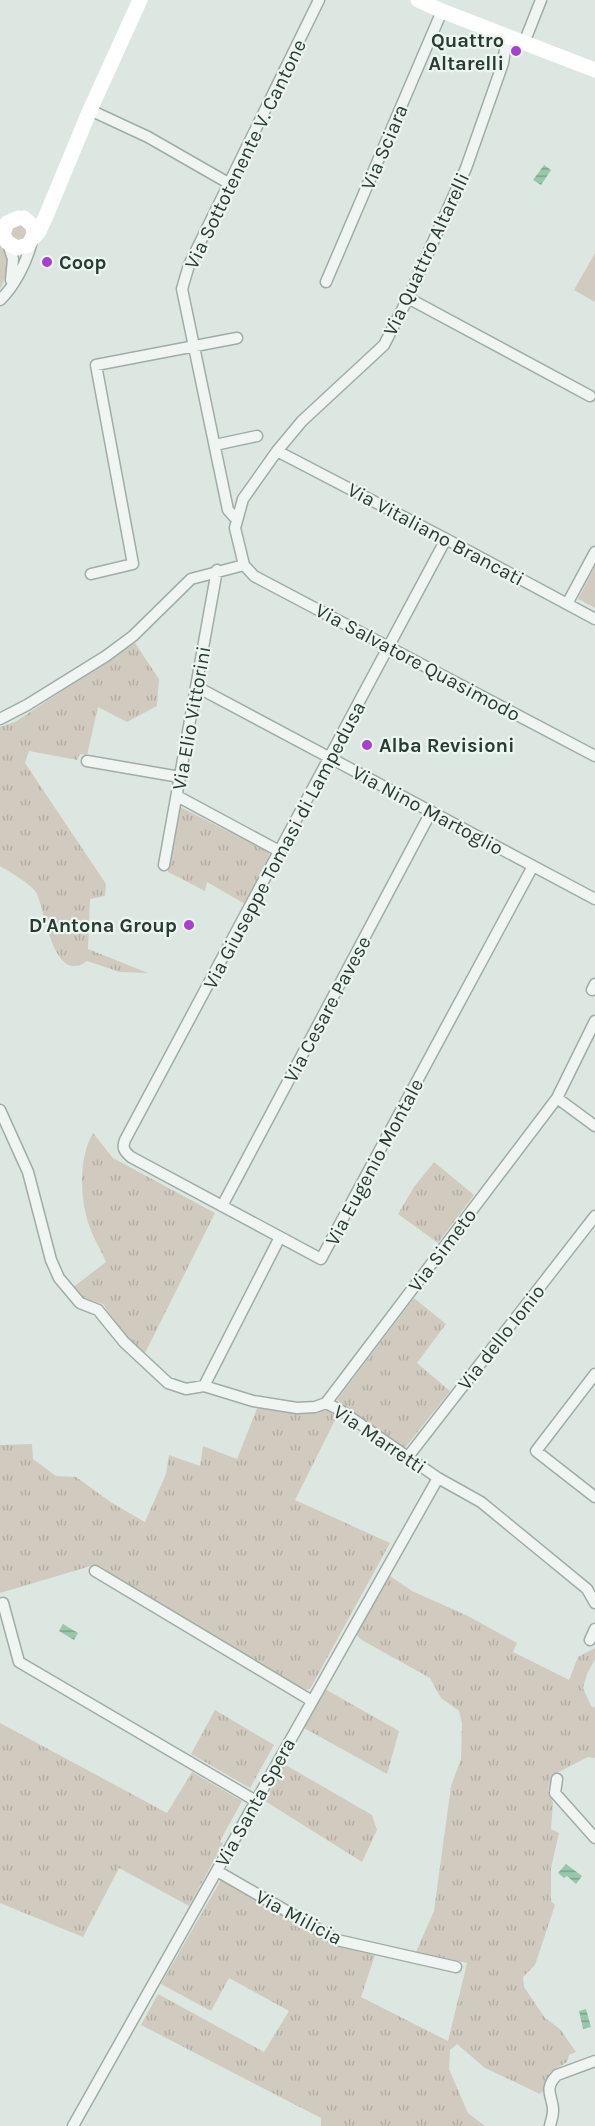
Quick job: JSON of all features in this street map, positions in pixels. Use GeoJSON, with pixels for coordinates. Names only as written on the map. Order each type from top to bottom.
{"type":"FeatureCollection","features":[{"type":"Feature","properties":{"kind":"main road"},"geometry":{"type":"LineString","coordinates":[[33,239],[33,226],[21,218],[10,220],[3,234],[4,240],[20,248],[26,247],[33,239],[39,231],[140,0]]}},
{"type":"Feature","properties":{"kind":"main road"},"geometry":{"type":"LineString","coordinates":[[418,0],[595,70]]}},
{"type":"Feature","properties":{"kind":"main road"},"geometry":{"type":"LineString","coordinates":[[0,215],[31,218],[54,194]]}},
{"type":"Feature","properties":{"kind":"street","name":"Via Sottotenente V. Cantone"},"geometry":{"type":"LineString","coordinates":[[236,519],[228,510],[182,289],[189,265],[319,0]]}},
{"type":"Feature","properties":{"kind":"street"},"geometry":{"type":"LineString","coordinates":[[524,43],[542,0]]}},
{"type":"Feature","properties":{"kind":"street","name":"Via Sciara"},"geometry":{"type":"LineString","coordinates":[[326,282],[442,11]]}},
{"type":"Feature","properties":{"kind":"street","name":"Via Quattro Altarelli"},"geometry":{"type":"LineString","coordinates":[[236,519],[243,499],[277,451],[302,421],[384,345],[408,298],[466,168],[503,63],[507,37]]}},
{"type":"Feature","properties":{"kind":"street"},"geometry":{"type":"LineString","coordinates":[[90,110],[148,137],[230,184]]}},
{"type":"Feature","properties":{"kind":"street"},"geometry":{"type":"LineString","coordinates":[[0,300],[9,289],[30,250],[33,239]]}},
{"type":"Feature","properties":{"kind":"street"},"geometry":{"type":"LineString","coordinates":[[4,240],[13,259],[9,289]]}},
{"type":"Feature","properties":{"kind":"street"},"geometry":{"type":"LineString","coordinates":[[408,298],[590,396]]}},
{"type":"Feature","properties":{"kind":"street"},"geometry":{"type":"LineString","coordinates":[[91,574],[133,564],[96,365],[237,338]]}},
{"type":"Feature","properties":{"kind":"street"},"geometry":{"type":"LineString","coordinates":[[215,445],[257,436]]}},
{"type":"Feature","properties":{"kind":"street","name":"Via Vitaliano Brancati"},"geometry":{"type":"LineString","coordinates":[[277,451],[595,619]]}},
{"type":"Feature","properties":{"kind":"street"},"geometry":{"type":"LineString","coordinates":[[0,719],[106,656],[133,636],[192,579],[217,570],[244,565],[235,528],[236,519]]}},
{"type":"Feature","properties":{"kind":"street","name":"Via Giuseppe Tomasi di Lampedusa"},"geometry":{"type":"LineString","coordinates":[[124,1151],[125,1140],[446,539]]}},
{"type":"Feature","properties":{"kind":"street"},"geometry":{"type":"LineString","coordinates":[[567,604],[595,552]]}},
{"type":"Feature","properties":{"kind":"street","name":"Via Salvatore Quasimodo"},"geometry":{"type":"LineString","coordinates":[[244,565],[254,576],[595,756]]}},
{"type":"Feature","properties":{"kind":"street","name":"Via Elio Vittorini"},"geometry":{"type":"LineString","coordinates":[[164,865],[217,570]]}},
{"type":"Feature","properties":{"kind":"street","name":"Via Nino Martoglio"},"geometry":{"type":"LineString","coordinates":[[197,687],[595,899]]}},
{"type":"Feature","properties":{"kind":"street"},"geometry":{"type":"LineString","coordinates":[[87,761],[180,777]]}},
{"type":"Feature","properties":{"kind":"street"},"geometry":{"type":"LineString","coordinates":[[177,796],[280,852]]}},
{"type":"Feature","properties":{"kind":"street","name":"Via Cesare Pavese"},"geometry":{"type":"LineString","coordinates":[[222,1206],[431,812]]}},
{"type":"Feature","properties":{"kind":"street","name":"Via Eugenio Montale"},"geometry":{"type":"LineString","coordinates":[[124,1151],[131,1157],[321,1259],[533,866]]}},
{"type":"Feature","properties":{"kind":"street","name":"Via Simeto"},"geometry":{"type":"LineString","coordinates":[[326,1403],[557,1098],[595,1021]]}},
{"type":"Feature","properties":{"kind":"street"},"geometry":{"type":"LineString","coordinates":[[557,1098],[595,1126]]}},
{"type":"Feature","properties":{"kind":"street","name":"Via Marretti"},"geometry":{"type":"LineString","coordinates":[[0,1110],[28,1172],[51,1260],[59,1278],[80,1303],[98,1310],[124,1342],[168,1383],[186,1389],[204,1386],[253,1401],[297,1408],[315,1407],[326,1403],[340,1410],[407,1458],[482,1502],[587,1589],[595,1603]]}},
{"type":"Feature","properties":{"kind":"street","name":"Via dello Ionio"},"geometry":{"type":"LineString","coordinates":[[407,1458],[595,1216]]}},
{"type":"Feature","properties":{"kind":"street"},"geometry":{"type":"LineString","coordinates":[[204,1386],[280,1237]]}},
{"type":"Feature","properties":{"kind":"street"},"geometry":{"type":"LineString","coordinates":[[595,1374],[536,1451],[595,1497]]}},
{"type":"Feature","properties":{"kind":"street","name":"Via Santa Spera"},"geometry":{"type":"LineString","coordinates":[[73,2126],[438,1478]]}},
{"type":"Feature","properties":{"kind":"street"},"geometry":{"type":"LineString","coordinates":[[95,1571],[312,1701]]}},
{"type":"Feature","properties":{"kind":"street"},"geometry":{"type":"LineString","coordinates":[[3,1603],[19,1662],[256,1801]]}},
{"type":"Feature","properties":{"kind":"street"},"geometry":{"type":"LineString","coordinates":[[590,1641],[595,1629]]}},
{"type":"Feature","properties":{"kind":"street"},"geometry":{"type":"LineString","coordinates":[[556,1779],[555,1793],[595,1838]]}},
{"type":"Feature","properties":{"kind":"street","name":"Via Milicia"},"geometry":{"type":"LineString","coordinates":[[217,1871],[337,1940],[456,1967]]}},
{"type":"Feature","properties":{"kind":"street"},"geometry":{"type":"LineString","coordinates":[[549,2126],[553,2109],[549,2097],[553,2078],[595,2061]]}},
{"type":"Feature","properties":{"kind":"green space"},"geometry":{"type":"Polygon","coordinates":[[[15,225],[22,225],[27,230],[26,237],[21,241],[12,239],[10,232],[15,225]]]}},
{"type":"Feature","properties":{"kind":"green space"},"geometry":{"type":"Polygon","coordinates":[[[0,242],[7,253],[8,265],[0,289],[0,242]]]}},
{"type":"Feature","properties":{"kind":"green space"},"geometry":{"type":"Polygon","coordinates":[[[595,253],[595,302],[574,290],[595,253]]]}},
{"type":"Feature","properties":{"kind":"green space"},"geometry":{"type":"Polygon","coordinates":[[[595,566],[595,608],[578,599],[595,566]]]}},
{"type":"Feature","properties":{"kind":"green space"},"geometry":{"type":"Polygon","coordinates":[[[135,643],[159,679],[157,706],[127,722],[98,707],[87,755],[80,754],[77,760],[29,751],[25,763],[106,884],[105,896],[90,899],[88,949],[148,973],[120,972],[87,961],[76,966],[66,964],[53,944],[35,890],[0,866],[0,727],[15,722],[135,643]]]}},
{"type":"Feature","properties":{"kind":"green space"},"geometry":{"type":"Polygon","coordinates":[[[180,807],[269,852],[270,856],[245,904],[207,882],[205,891],[168,872],[180,807]]]}},
{"type":"Feature","properties":{"kind":"green space"},"geometry":{"type":"Polygon","coordinates":[[[93,1133],[113,1158],[215,1213],[144,1355],[126,1338],[103,1304],[83,1298],[72,1288],[106,1262],[89,1225],[83,1198],[83,1164],[93,1133]]]}},
{"type":"Feature","properties":{"kind":"green space"},"geometry":{"type":"Polygon","coordinates":[[[434,1162],[474,1195],[438,1243],[398,1214],[414,1187],[434,1162]]]}},
{"type":"Feature","properties":{"kind":"green space"},"geometry":{"type":"Polygon","coordinates":[[[414,1298],[446,1324],[417,1363],[450,1391],[404,1449],[337,1400],[414,1298]]]}},
{"type":"Feature","properties":{"kind":"green space"},"geometry":{"type":"Polygon","coordinates":[[[258,1406],[298,1412],[329,1410],[337,1416],[295,1500],[390,1543],[310,1689],[303,1690],[94,1565],[0,1593],[0,1445],[32,1444],[33,1459],[56,1476],[76,1477],[112,1503],[145,1522],[166,1474],[169,1455],[200,1466],[203,1446],[237,1459],[258,1406]]]}},
{"type":"Feature","properties":{"kind":"green space"},"geometry":{"type":"Polygon","coordinates":[[[390,1576],[412,1591],[468,1616],[517,1643],[513,1652],[569,1680],[578,1657],[595,1648],[595,1659],[583,1688],[591,1706],[595,1708],[595,1758],[588,1757],[551,1776],[548,1791],[553,1802],[551,1829],[559,1833],[551,1868],[551,1901],[555,1905],[535,1965],[523,1977],[524,1987],[545,2018],[560,2029],[576,2052],[569,2055],[567,2062],[549,2073],[545,2090],[540,2094],[485,2068],[457,2044],[450,2050],[449,2069],[468,2113],[485,2126],[321,2126],[321,2118],[141,2025],[158,1994],[264,2052],[289,2011],[229,1978],[211,2011],[161,1984],[221,1880],[334,1944],[375,1955],[361,1997],[448,2041],[467,1963],[416,1952],[434,1911],[451,1786],[461,1759],[462,1723],[459,1711],[441,1698],[430,1678],[360,1639],[356,1633],[390,1576]]]}},
{"type":"Feature","properties":{"kind":"green space"},"geometry":{"type":"Polygon","coordinates":[[[325,1689],[399,1731],[387,1774],[304,1728],[325,1689]]]}},
{"type":"Feature","properties":{"kind":"green space"},"geometry":{"type":"Polygon","coordinates":[[[215,1710],[274,1745],[250,1788],[191,1754],[215,1710]]]}},
{"type":"Feature","properties":{"kind":"green space"},"geometry":{"type":"Polygon","coordinates":[[[0,1723],[167,1813],[192,1772],[242,1801],[220,1841],[223,1844],[189,1906],[119,1868],[83,1937],[0,1903],[0,1723]]]}},
{"type":"Feature","properties":{"kind":"green space"},"geometry":{"type":"Polygon","coordinates":[[[284,1764],[372,1815],[377,1830],[362,1862],[265,1801],[284,1764]]]}},
{"type":"Feature","properties":{"kind":"shaded area"},"geometry":{"type":"Polygon","coordinates":[[[544,165],[551,170],[541,185],[533,180],[544,165]]]}},
{"type":"Feature","properties":{"kind":"shaded area"},"geometry":{"type":"Polygon","coordinates":[[[63,1624],[78,1633],[74,1640],[59,1631],[63,1624]]]}},
{"type":"Feature","properties":{"kind":"shaded area"},"geometry":{"type":"Polygon","coordinates":[[[566,1864],[582,1876],[576,1884],[567,1876],[564,1878],[558,1873],[566,1864]]]}},
{"type":"Feature","properties":{"kind":"shaded area"},"geometry":{"type":"Polygon","coordinates":[[[586,2009],[591,2027],[583,2029],[579,2011],[586,2009]]]}},
{"type":"Feature","properties":{"kind":"place","name":"Quattro Altarelli"},"geometry":{"type":"Point","coordinates":[516,51]}},
{"type":"Feature","properties":{"kind":"place","name":"Coop"},"geometry":{"type":"Point","coordinates":[47,262]}},
{"type":"Feature","properties":{"kind":"place","name":"Alba Revisioni"},"geometry":{"type":"Point","coordinates":[367,745]}},
{"type":"Feature","properties":{"kind":"place","name":"D'Antona Group"},"geometry":{"type":"Point","coordinates":[189,925]}}]}
